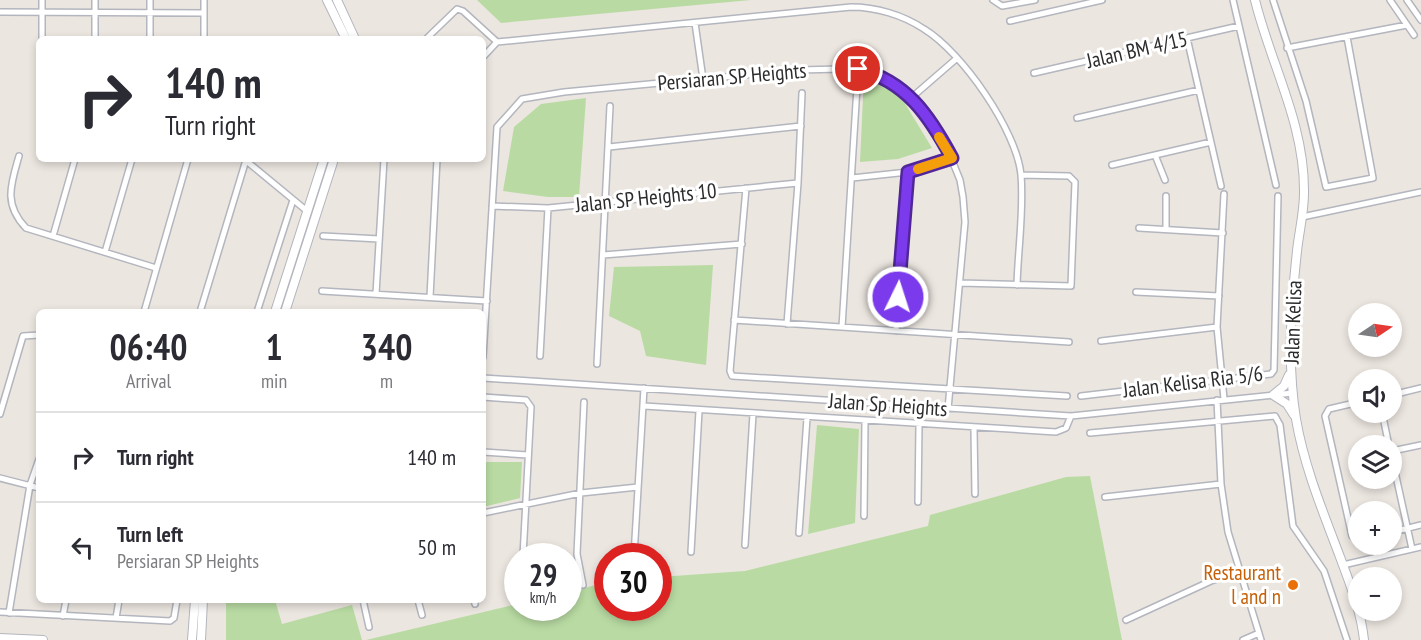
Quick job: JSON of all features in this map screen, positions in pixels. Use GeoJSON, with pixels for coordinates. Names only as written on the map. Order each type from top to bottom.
{"type":"FeatureCollection","features":[{"type":"Feature","properties":{"kind":"main road"},"geometry":{"type":"LineString","coordinates":[[327,0],[344,36]]}},
{"type":"Feature","properties":{"kind":"main road"},"geometry":{"type":"LineString","coordinates":[[337,0],[354,36]]}},
{"type":"Feature","properties":{"kind":"main road","name":"Jalan Kelisa"},"geometry":{"type":"LineString","coordinates":[[1255,0],[1293,117],[1303,174],[1302,217],[1291,312],[1291,370],[1296,420],[1307,465],[1359,610],[1364,640]]}},
{"type":"Feature","properties":{"kind":"main road"},"geometry":{"type":"LineString","coordinates":[[276,309],[323,162]]}},
{"type":"Feature","properties":{"kind":"main road"},"geometry":{"type":"LineString","coordinates":[[286,309],[333,162]]}},
{"type":"Feature","properties":{"kind":"main road"},"geometry":{"type":"LineString","coordinates":[[1291,370],[1284,386],[1273,395],[1287,404],[1296,420]]}},
{"type":"Feature","properties":{"kind":"main road"},"geometry":{"type":"LineString","coordinates":[[192,640],[195,603]]}},
{"type":"Feature","properties":{"kind":"main road"},"geometry":{"type":"LineString","coordinates":[[201,640],[203,603]]}},
{"type":"Feature","properties":{"kind":"main road"},"geometry":{"type":"LineString","coordinates":[[0,638],[43,640]]}},
{"type":"Feature","properties":{"kind":"street"},"geometry":{"type":"LineString","coordinates":[[42,0],[42,36]]}},
{"type":"Feature","properties":{"kind":"street"},"geometry":{"type":"LineString","coordinates":[[95,0],[95,36]]}},
{"type":"Feature","properties":{"kind":"street"},"geometry":{"type":"LineString","coordinates":[[150,0],[150,36]]}},
{"type":"Feature","properties":{"kind":"street"},"geometry":{"type":"LineString","coordinates":[[204,0],[204,36]]}},
{"type":"Feature","properties":{"kind":"street"},"geometry":{"type":"LineString","coordinates":[[993,0],[1002,6],[1035,0]]}},
{"type":"Feature","properties":{"kind":"street"},"geometry":{"type":"LineString","coordinates":[[1067,0],[1069,8]]}},
{"type":"Feature","properties":{"kind":"street"},"geometry":{"type":"LineString","coordinates":[[1010,21],[1102,0]]}},
{"type":"Feature","properties":{"kind":"street"},"geometry":{"type":"LineString","coordinates":[[1233,0],[1276,185]]}},
{"type":"Feature","properties":{"kind":"street"},"geometry":{"type":"LineString","coordinates":[[1273,0],[1306,101],[1323,182],[1326,187],[1333,188],[1373,178],[1347,37]]}},
{"type":"Feature","properties":{"kind":"street"},"geometry":{"type":"LineString","coordinates":[[1390,0],[1414,35]]}},
{"type":"Feature","properties":{"kind":"street"},"geometry":{"type":"LineString","coordinates":[[1407,0],[1421,20]]}},
{"type":"Feature","properties":{"kind":"street"},"geometry":{"type":"LineString","coordinates":[[486,54],[497,42],[865,7],[899,16],[924,29],[956,59],[1001,119],[1016,150],[1021,175],[1017,285]]}},
{"type":"Feature","properties":{"kind":"street"},"geometry":{"type":"LineString","coordinates":[[429,36],[457,9],[463,11],[497,42]]}},
{"type":"Feature","properties":{"kind":"street"},"geometry":{"type":"LineString","coordinates":[[0,12],[204,12]]}},
{"type":"Feature","properties":{"kind":"street"},"geometry":{"type":"LineString","coordinates":[[695,23],[703,79]]}},
{"type":"Feature","properties":{"kind":"street"},"geometry":{"type":"LineString","coordinates":[[1287,48],[1407,25]]}},
{"type":"Feature","properties":{"kind":"street","name":"Jalan BM 4/15"},"geometry":{"type":"LineString","coordinates":[[1034,73],[1239,26]]}},
{"type":"Feature","properties":{"kind":"street"},"geometry":{"type":"LineString","coordinates":[[1187,38],[1221,186]]}},
{"type":"Feature","properties":{"kind":"street"},"geometry":{"type":"LineString","coordinates":[[911,98],[956,59]]}},
{"type":"Feature","properties":{"kind":"street","name":"Persiaran SP Heights"},"geometry":{"type":"LineString","coordinates":[[486,314],[497,128],[522,99],[564,92],[799,70],[858,69],[885,77],[911,98],[952,158],[963,196],[964,222],[960,283],[948,409]]}},
{"type":"Feature","properties":{"kind":"street"},"geometry":{"type":"LineString","coordinates":[[842,327],[857,87]]}},
{"type":"Feature","properties":{"kind":"street"},"geometry":{"type":"LineString","coordinates":[[1077,118],[1199,90]]}},
{"type":"Feature","properties":{"kind":"street"},"geometry":{"type":"LineString","coordinates":[[787,324],[798,183],[802,93]]}},
{"type":"Feature","properties":{"kind":"street"},"geometry":{"type":"LineString","coordinates":[[597,364],[610,106]]}},
{"type":"Feature","properties":{"kind":"street"},"geometry":{"type":"LineString","coordinates":[[609,147],[801,126]]}},
{"type":"Feature","properties":{"kind":"street"},"geometry":{"type":"LineString","coordinates":[[1112,165],[1211,142]]}},
{"type":"Feature","properties":{"kind":"street"},"geometry":{"type":"LineString","coordinates":[[1155,155],[1165,180]]}},
{"type":"Feature","properties":{"kind":"street"},"geometry":{"type":"LineString","coordinates":[[19,156],[9,194],[11,202],[27,228],[156,268]]}},
{"type":"Feature","properties":{"kind":"street"},"geometry":{"type":"LineString","coordinates":[[852,178],[908,172],[952,158]]}},
{"type":"Feature","properties":{"kind":"street"},"geometry":{"type":"LineString","coordinates":[[53,236],[74,162]]}},
{"type":"Feature","properties":{"kind":"street"},"geometry":{"type":"LineString","coordinates":[[105,252],[131,162]]}},
{"type":"Feature","properties":{"kind":"street"},"geometry":{"type":"LineString","coordinates":[[145,309],[187,162]]}},
{"type":"Feature","properties":{"kind":"street"},"geometry":{"type":"LineString","coordinates":[[201,309],[244,162]]}},
{"type":"Feature","properties":{"kind":"street"},"geometry":{"type":"LineString","coordinates":[[247,162],[307,211]]}},
{"type":"Feature","properties":{"kind":"street"},"geometry":{"type":"LineString","coordinates":[[376,294],[384,162]]}},
{"type":"Feature","properties":{"kind":"street"},"geometry":{"type":"LineString","coordinates":[[430,297],[437,162]]}},
{"type":"Feature","properties":{"kind":"street"},"geometry":{"type":"LineString","coordinates":[[896,332],[908,172]]}},
{"type":"Feature","properties":{"kind":"street"},"geometry":{"type":"LineString","coordinates":[[960,283],[1068,287],[1072,283],[1075,182],[1069,176],[1021,175]]}},
{"type":"Feature","properties":{"kind":"street","name":"Jalan SP Heights 10"},"geometry":{"type":"LineString","coordinates":[[492,206],[548,208],[798,183]]}},
{"type":"Feature","properties":{"kind":"street"},"geometry":{"type":"LineString","coordinates":[[746,188],[734,320],[732,376],[1067,396]]}},
{"type":"Feature","properties":{"kind":"street"},"geometry":{"type":"LineString","coordinates":[[1302,217],[1421,192]]}},
{"type":"Feature","properties":{"kind":"street"},"geometry":{"type":"LineString","coordinates":[[1224,194],[1217,327],[1224,399]]}},
{"type":"Feature","properties":{"kind":"street"},"geometry":{"type":"LineString","coordinates":[[1166,196],[1166,229]]}},
{"type":"Feature","properties":{"kind":"street","name":"Jalan Kelisa Ria 5/6"},"geometry":{"type":"LineString","coordinates":[[1081,396],[1266,376],[1274,370],[1278,196]]}},
{"type":"Feature","properties":{"kind":"street"},"geometry":{"type":"LineString","coordinates":[[257,309],[293,200]]}},
{"type":"Feature","properties":{"kind":"street"},"geometry":{"type":"LineString","coordinates":[[540,356],[548,208]]}},
{"type":"Feature","properties":{"kind":"street"},"geometry":{"type":"LineString","coordinates":[[1139,228],[1223,233]]}},
{"type":"Feature","properties":{"kind":"street"},"geometry":{"type":"LineString","coordinates":[[323,236],[379,239]]}},
{"type":"Feature","properties":{"kind":"street"},"geometry":{"type":"LineString","coordinates":[[603,255],[742,244]]}},
{"type":"Feature","properties":{"kind":"street"},"geometry":{"type":"LineString","coordinates":[[322,291],[487,300]]}},
{"type":"Feature","properties":{"kind":"street"},"geometry":{"type":"LineString","coordinates":[[1136,292],[1219,296]]}},
{"type":"Feature","properties":{"kind":"street"},"geometry":{"type":"LineString","coordinates":[[734,320],[1069,342]]}},
{"type":"Feature","properties":{"kind":"street"},"geometry":{"type":"LineString","coordinates":[[1101,341],[1217,327]]}},
{"type":"Feature","properties":{"kind":"street"},"geometry":{"type":"LineString","coordinates":[[0,414],[23,336],[36,335]]}},
{"type":"Feature","properties":{"kind":"street","name":"Jalan Sp Heights"},"geometry":{"type":"LineString","coordinates":[[486,378],[1071,416],[1293,393]]}},
{"type":"Feature","properties":{"kind":"street"},"geometry":{"type":"LineString","coordinates":[[635,543],[644,388]]}},
{"type":"Feature","properties":{"kind":"street"},"geometry":{"type":"LineString","coordinates":[[1402,392],[1421,388]]}},
{"type":"Feature","properties":{"kind":"street"},"geometry":{"type":"LineString","coordinates":[[486,397],[530,402],[524,543]]}},
{"type":"Feature","properties":{"kind":"street"},"geometry":{"type":"LineString","coordinates":[[1217,400],[1221,484],[1227,532],[1261,640]]}},
{"type":"Feature","properties":{"kind":"street"},"geometry":{"type":"LineString","coordinates":[[583,585],[577,554],[584,402]]}},
{"type":"Feature","properties":{"kind":"street"},"geometry":{"type":"LineString","coordinates":[[1348,405],[1326,411],[1336,469],[1348,511]]}},
{"type":"Feature","properties":{"kind":"street"},"geometry":{"type":"LineString","coordinates":[[644,406],[974,429],[1056,432],[1066,428],[1071,416]]}},
{"type":"Feature","properties":{"kind":"street"},"geometry":{"type":"LineString","coordinates":[[691,552],[699,411]]}},
{"type":"Feature","properties":{"kind":"street"},"geometry":{"type":"LineString","coordinates":[[745,545],[753,414]]}},
{"type":"Feature","properties":{"kind":"street"},"geometry":{"type":"LineString","coordinates":[[1090,434],[1271,414],[1279,419],[1293,526],[1324,571],[1347,640]]}},
{"type":"Feature","properties":{"kind":"street"},"geometry":{"type":"LineString","coordinates":[[799,533],[807,418]]}},
{"type":"Feature","properties":{"kind":"street"},"geometry":{"type":"LineString","coordinates":[[864,516],[865,421]]}},
{"type":"Feature","properties":{"kind":"street"},"geometry":{"type":"LineString","coordinates":[[918,502],[919,424]]}},
{"type":"Feature","properties":{"kind":"street"},"geometry":{"type":"LineString","coordinates":[[974,429],[975,494]]}},
{"type":"Feature","properties":{"kind":"street"},"geometry":{"type":"LineString","coordinates":[[1402,449],[1421,445]]}},
{"type":"Feature","properties":{"kind":"street"},"geometry":{"type":"LineString","coordinates":[[486,452],[528,455]]}},
{"type":"Feature","properties":{"kind":"street"},"geometry":{"type":"LineString","coordinates":[[9,613],[30,485],[36,468]]}},
{"type":"Feature","properties":{"kind":"street"},"geometry":{"type":"LineString","coordinates":[[0,478],[36,487]]}},
{"type":"Feature","properties":{"kind":"street"},"geometry":{"type":"LineString","coordinates":[[1105,497],[1221,484]]}},
{"type":"Feature","properties":{"kind":"street"},"geometry":{"type":"LineString","coordinates":[[486,512],[526,502],[638,487]]}},
{"type":"Feature","properties":{"kind":"street"},"geometry":{"type":"LineString","coordinates":[[1399,489],[1412,549]]}},
{"type":"Feature","properties":{"kind":"street"},"geometry":{"type":"LineString","coordinates":[[1402,530],[1421,525]]}},
{"type":"Feature","properties":{"kind":"street"},"geometry":{"type":"LineString","coordinates":[[1343,565],[1421,547]]}},
{"type":"Feature","properties":{"kind":"street"},"geometry":{"type":"LineString","coordinates":[[1126,620],[1238,572]]}},
{"type":"Feature","properties":{"kind":"street"},"geometry":{"type":"LineString","coordinates":[[63,615],[65,603]]}},
{"type":"Feature","properties":{"kind":"street"},"geometry":{"type":"LineString","coordinates":[[116,618],[118,603]]}},
{"type":"Feature","properties":{"kind":"street"},"geometry":{"type":"LineString","coordinates":[[0,612],[170,621],[174,618],[176,603]]}},
{"type":"Feature","properties":{"kind":"street"},"geometry":{"type":"LineString","coordinates":[[364,603],[369,627]]}},
{"type":"Feature","properties":{"kind":"street"},"geometry":{"type":"LineString","coordinates":[[419,603],[422,615]]}},
{"type":"Feature","properties":{"kind":"street"},"geometry":{"type":"LineString","coordinates":[[1243,640],[1259,633]]}},
{"type":"Feature","properties":{"kind":"green space"},"geometry":{"type":"Polygon","coordinates":[[[477,0],[751,0],[501,23],[477,0]]]}},
{"type":"Feature","properties":{"kind":"green space"},"geometry":{"type":"Polygon","coordinates":[[[864,75],[898,92],[932,148],[898,159],[860,162],[864,75]]]}},
{"type":"Feature","properties":{"kind":"green space"},"geometry":{"type":"Polygon","coordinates":[[[586,98],[579,197],[548,197],[503,191],[514,127],[541,104],[586,98]]]}},
{"type":"Feature","properties":{"kind":"green space"},"geometry":{"type":"Polygon","coordinates":[[[713,265],[706,365],[646,356],[640,331],[609,316],[614,267],[713,265]]]}},
{"type":"Feature","properties":{"kind":"green space"},"geometry":{"type":"Polygon","coordinates":[[[817,425],[859,429],[855,523],[808,534],[817,425]]]}},
{"type":"Feature","properties":{"kind":"green space"},"geometry":{"type":"Polygon","coordinates":[[[486,462],[522,462],[520,498],[486,506],[486,462]]]}},
{"type":"Feature","properties":{"kind":"green space"},"geometry":{"type":"Polygon","coordinates":[[[1090,476],[1122,640],[366,640],[504,607],[504,621],[582,621],[582,589],[594,585],[594,621],[672,621],[672,576],[745,571],[928,526],[930,515],[1066,477],[1090,476]]]}},
{"type":"Feature","properties":{"kind":"green space"},"geometry":{"type":"Polygon","coordinates":[[[226,603],[276,603],[282,624],[352,605],[362,640],[226,640],[226,603]]]}},
{"type":"Feature","properties":{"kind":"slow traffic"},"geometry":{"type":"LineString","coordinates":[[918,169],[952,158],[939,137]]}},
{"type":"Feature","properties":{"kind":"place","name":"Restaurant l and n"},"geometry":{"type":"Point","coordinates":[1293,585]}},
{"type":"Feature","properties":{"kind":"route"},"geometry":{"type":"LineString","coordinates":[[858,69],[885,77],[911,98],[952,158],[908,172],[898,297]]}}]}
